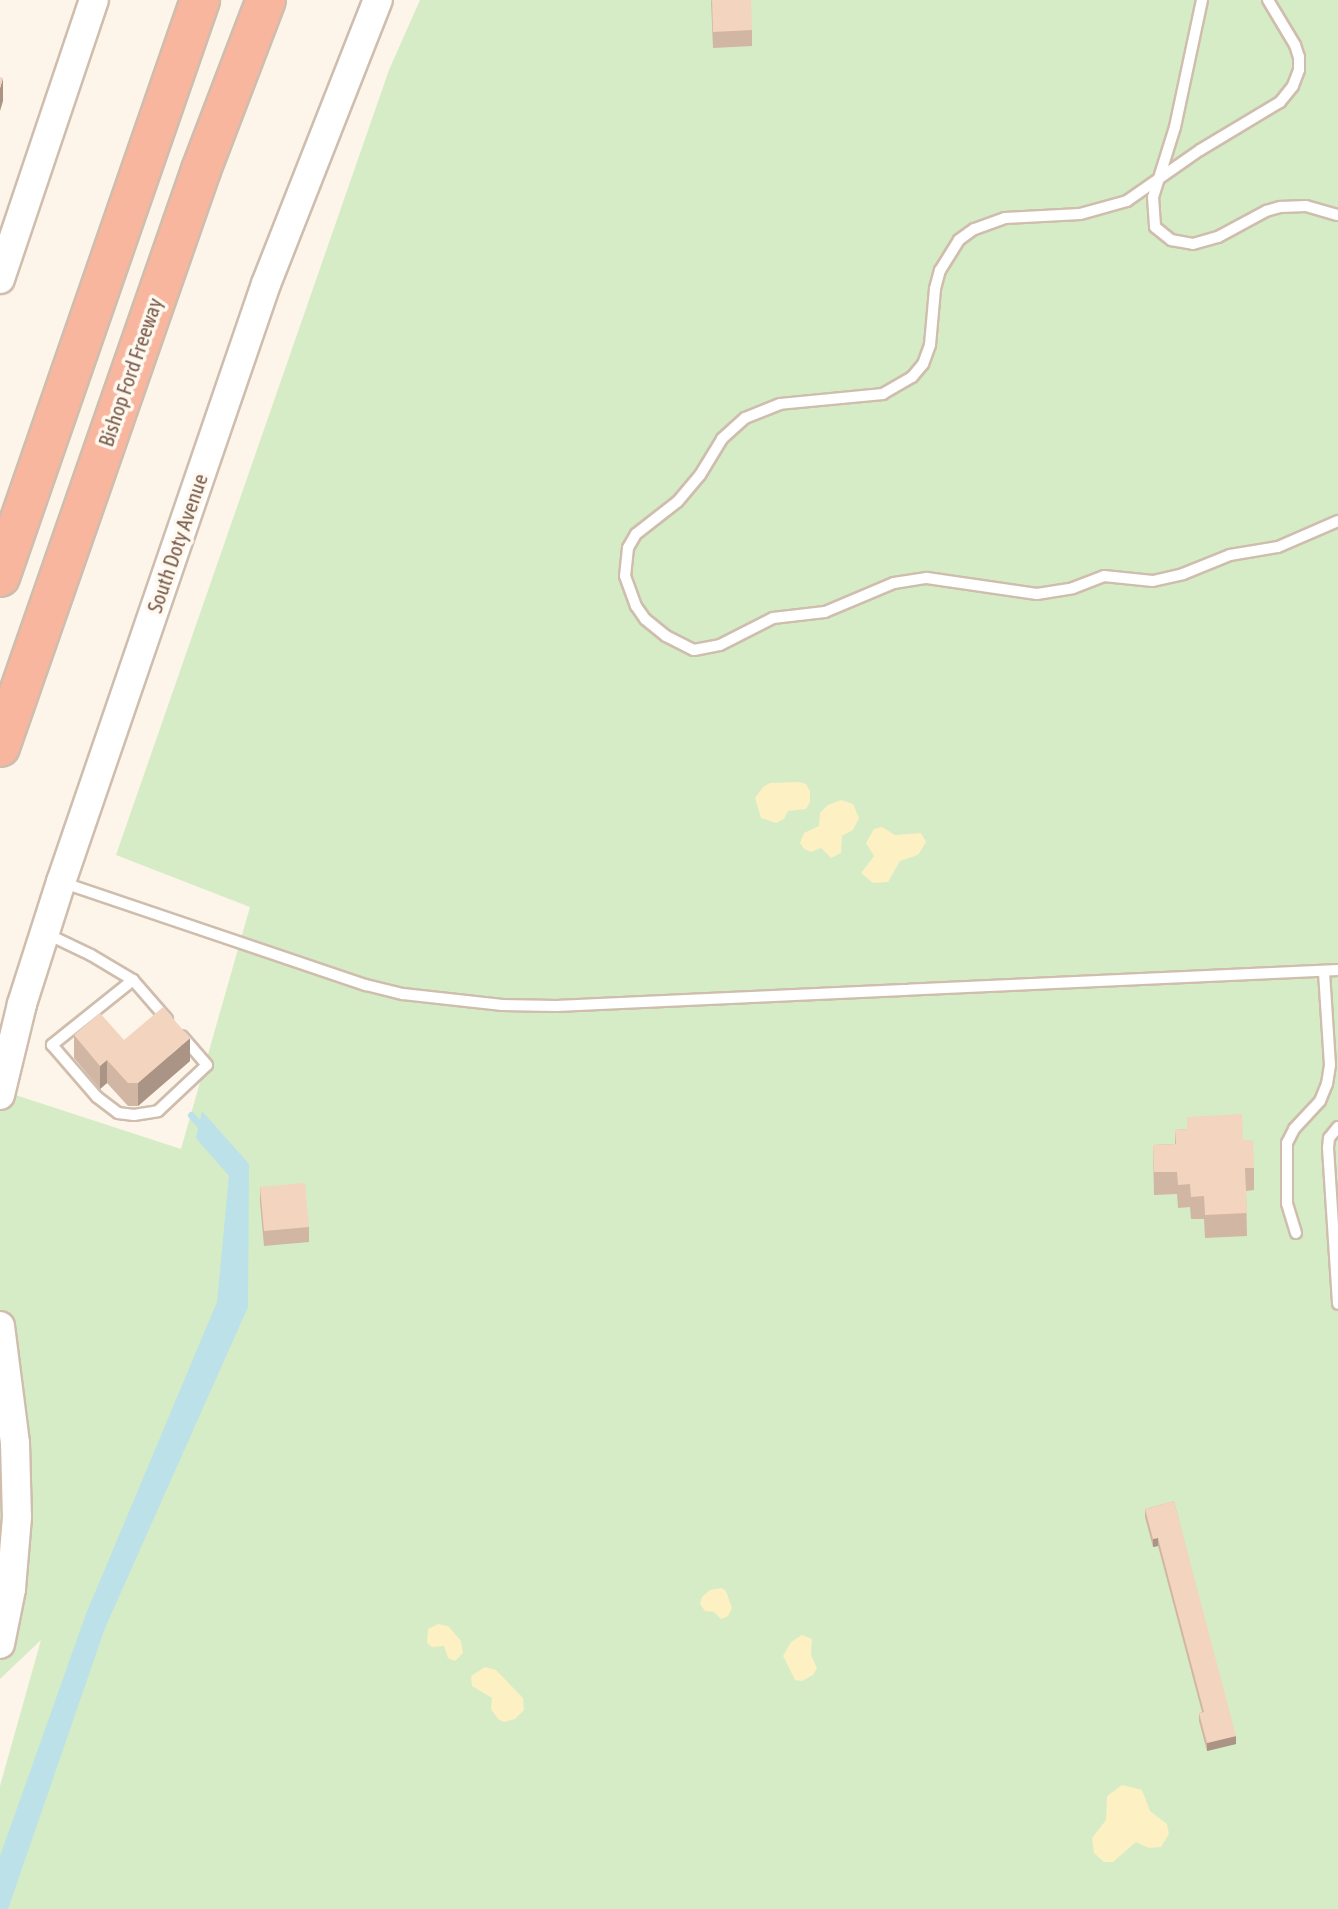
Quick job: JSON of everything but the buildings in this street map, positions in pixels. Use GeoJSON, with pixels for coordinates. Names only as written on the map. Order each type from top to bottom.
{"type":"FeatureCollection","features":[{"type":"Feature","properties":{"kind":"highway"},"geometry":{"type":"LineString","coordinates":[[0,577],[200,0]]}},
{"type":"Feature","properties":{"kind":"highway","name":"Bishop Ford Freeway"},"geometry":{"type":"LineString","coordinates":[[0,747],[201,170],[266,0]]}},
{"type":"Feature","properties":{"kind":"street"},"geometry":{"type":"LineString","coordinates":[[0,279],[94,0]]}},
{"type":"Feature","properties":{"kind":"street","name":"South Doty Avenue"},"geometry":{"type":"LineString","coordinates":[[0,1095],[22,1004],[61,882],[267,284],[378,0]]}},
{"type":"Feature","properties":{"kind":"street"},"geometry":{"type":"LineString","coordinates":[[0,1326],[15,1443],[18,1517],[11,1589],[0,1641]]}},
{"type":"Feature","properties":{"kind":"lane"},"geometry":{"type":"LineString","coordinates":[[1202,0],[1175,127],[1153,197],[1155,227],[1163,236],[1182,244],[1212,239],[1266,211],[1280,208],[1306,206],[1338,215]]}},
{"type":"Feature","properties":{"kind":"lane"},"geometry":{"type":"LineString","coordinates":[[1268,0],[1295,45],[1299,57],[1299,70],[1293,86],[1280,103],[1199,150],[1127,201],[1103,209],[1005,218],[974,229],[959,240],[940,270],[935,289],[930,345],[923,364],[912,377],[883,394],[780,404],[745,418],[733,427],[688,490],[636,534],[625,576],[636,606],[645,619],[667,636],[694,650],[706,649],[773,618],[825,612],[894,583],[927,578],[1037,594],[1073,588],[1104,576],[1153,581],[1183,574],[1230,555],[1278,547],[1338,521]]}},
{"type":"Feature","properties":{"kind":"lane"},"geometry":{"type":"LineString","coordinates":[[61,882],[366,985],[403,994],[502,1005],[570,1005],[1338,970]]}},
{"type":"Feature","properties":{"kind":"lane"},"geometry":{"type":"LineString","coordinates":[[45,933],[92,955],[133,980],[207,1065],[158,1111],[134,1115],[118,1113],[97,1097],[52,1045],[133,980]]}},
{"type":"Feature","properties":{"kind":"lane"},"geometry":{"type":"LineString","coordinates":[[1296,1233],[1288,1216],[1286,1154],[1294,1129],[1320,1101],[1330,1065],[1324,971]]}},
{"type":"Feature","properties":{"kind":"lane"},"geometry":{"type":"LineString","coordinates":[[1338,1127],[1329,1138],[1328,1148],[1338,1304]]}},
{"type":"Feature","properties":{"kind":"green space"},"geometry":{"type":"Polygon","coordinates":[[[420,0],[1338,0],[1338,1909],[0,1909],[0,1786],[41,1640],[0,1679],[0,1090],[181,1149],[250,907],[116,855],[389,70],[420,0]]]}},
{"type":"Feature","properties":{"kind":"sand"},"geometry":{"type":"Polygon","coordinates":[[[770,783],[806,784],[810,791],[810,802],[806,809],[788,811],[784,819],[776,823],[761,818],[755,798],[763,787],[770,783]]]}},
{"type":"Feature","properties":{"kind":"sand"},"geometry":{"type":"Polygon","coordinates":[[[841,800],[853,804],[859,818],[853,830],[842,836],[841,853],[831,858],[821,848],[811,852],[804,849],[800,843],[804,833],[819,826],[820,813],[828,805],[841,800]]]}},
{"type":"Feature","properties":{"kind":"sand"},"geometry":{"type":"Polygon","coordinates":[[[882,827],[895,835],[921,833],[926,842],[918,855],[900,861],[888,882],[873,883],[861,873],[874,856],[866,843],[874,829],[882,827]]]}},
{"type":"Feature","properties":{"kind":"sand"},"geometry":{"type":"Polygon","coordinates":[[[722,1588],[726,1591],[732,1608],[728,1616],[721,1619],[714,1612],[705,1611],[700,1604],[702,1597],[710,1590],[722,1588]]]}},
{"type":"Feature","properties":{"kind":"sand"},"geometry":{"type":"Polygon","coordinates":[[[438,1624],[448,1626],[461,1641],[463,1653],[455,1661],[448,1658],[444,1646],[432,1647],[427,1643],[428,1629],[438,1624]]]}},
{"type":"Feature","properties":{"kind":"sand"},"geometry":{"type":"Polygon","coordinates":[[[802,1635],[812,1639],[811,1655],[817,1668],[813,1675],[802,1681],[795,1680],[783,1656],[791,1642],[802,1635]]]}},
{"type":"Feature","properties":{"kind":"sand"},"geometry":{"type":"Polygon","coordinates":[[[485,1667],[496,1670],[523,1698],[524,1710],[515,1719],[504,1722],[498,1719],[491,1709],[492,1698],[472,1686],[471,1676],[485,1667]]]}},
{"type":"Feature","properties":{"kind":"sand"},"geometry":{"type":"Polygon","coordinates":[[[1122,1785],[1142,1790],[1150,1811],[1167,1824],[1169,1834],[1161,1847],[1149,1848],[1136,1842],[1113,1862],[1104,1862],[1094,1853],[1092,1838],[1106,1820],[1107,1796],[1122,1785]]]}},
{"type":"Feature","properties":{"kind":"water"},"geometry":{"type":"Polygon","coordinates":[[[202,1111],[249,1164],[248,1307],[105,1628],[8,1909],[0,1909],[0,1856],[86,1614],[217,1302],[229,1176],[196,1138],[202,1111]]]}},
{"type":"Feature","properties":{"kind":"waterway"},"geometry":{"type":"LineString","coordinates":[[191,1115],[203,1129]]}}]}
